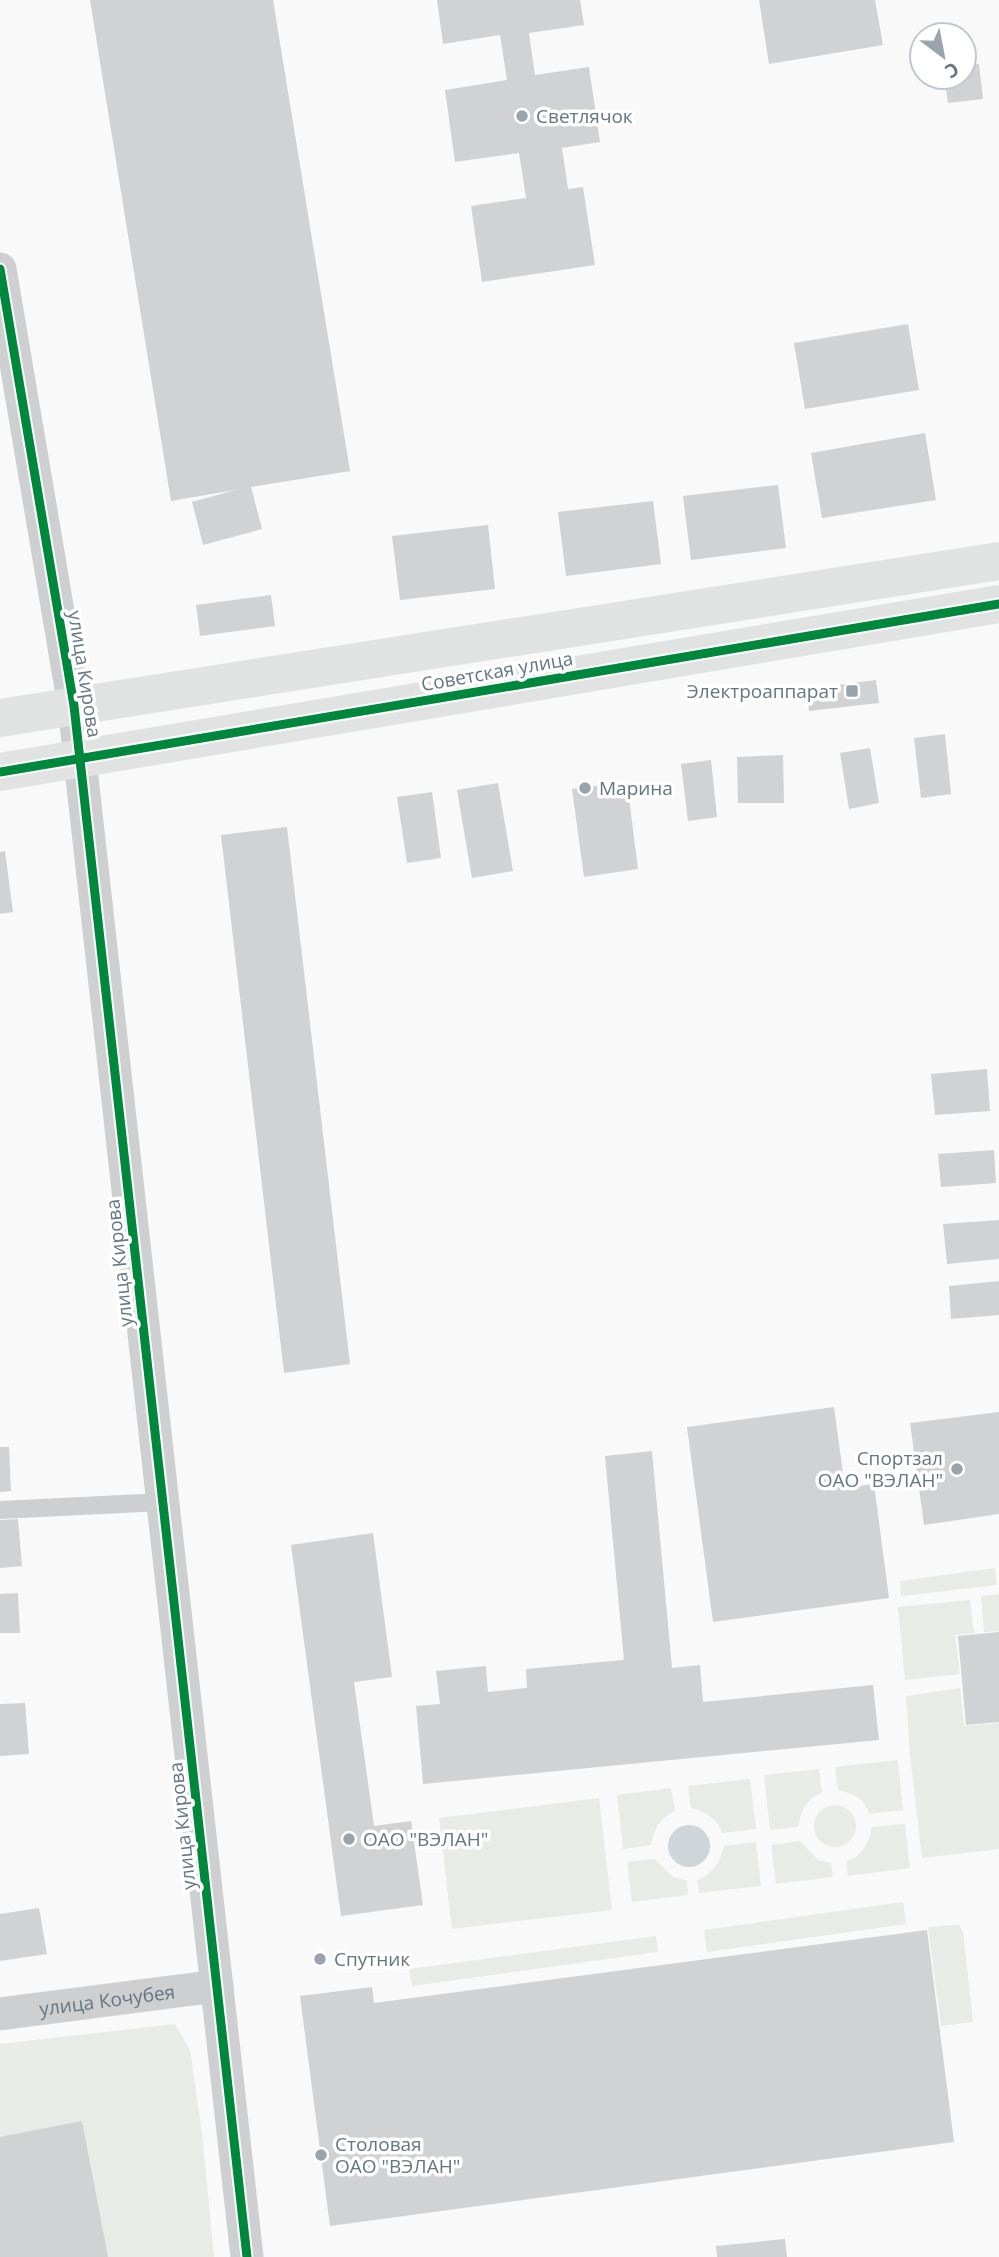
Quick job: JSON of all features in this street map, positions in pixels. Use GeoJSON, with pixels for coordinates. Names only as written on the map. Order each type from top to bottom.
{"type":"FeatureCollection","features":[{"type":"Feature","properties":{"kind":"street","name":"улица Кирова"},"geometry":{"type":"LineString","coordinates":[[0,268],[74,706],[247,2257]]}},
{"type":"Feature","properties":{"kind":"street","name":"Советская улица"},"geometry":{"type":"LineString","coordinates":[[0,718],[999,561]]}},
{"type":"Feature","properties":{"kind":"street","name":"Советская улица"},"geometry":{"type":"LineString","coordinates":[[0,772],[999,604]]}},
{"type":"Feature","properties":{"kind":"street","name":"улица Кочубея"},"geometry":{"type":"LineString","coordinates":[[0,2014],[217,1986]]}},
{"type":"Feature","properties":{"kind":"lane"},"geometry":{"type":"LineString","coordinates":[[0,1510],[163,1502]]}},
{"type":"Feature","properties":{"kind":"shaded area"},"geometry":{"type":"Polygon","coordinates":[[[995,1568],[997,1585],[901,1596],[900,1581],[995,1568]]]}},
{"type":"Feature","properties":{"kind":"shaded area"},"geometry":{"type":"Polygon","coordinates":[[[999,1594],[999,1631],[984,1632],[981,1596],[999,1594]]]}},
{"type":"Feature","properties":{"kind":"shaded area"},"geometry":{"type":"Polygon","coordinates":[[[970,1600],[974,1633],[955,1635],[960,1674],[905,1680],[898,1607],[970,1600]]]}},
{"type":"Feature","properties":{"kind":"shaded area"},"geometry":{"type":"Polygon","coordinates":[[[960,1688],[964,1726],[999,1723],[999,1849],[922,1858],[906,1696],[960,1688]]]}},
{"type":"Feature","properties":{"kind":"shaded area"},"geometry":{"type":"Polygon","coordinates":[[[898,1760],[903,1810],[869,1814],[865,1804],[858,1798],[838,1790],[835,1767],[898,1760]]]}},
{"type":"Feature","properties":{"kind":"shaded area"},"geometry":{"type":"Polygon","coordinates":[[[819,1769],[822,1793],[812,1798],[805,1806],[798,1827],[770,1830],[764,1775],[819,1769]]]}},
{"type":"Feature","properties":{"kind":"shaded area"},"geometry":{"type":"Polygon","coordinates":[[[750,1779],[756,1829],[722,1833],[710,1816],[691,1808],[688,1786],[750,1779]]]}},
{"type":"Feature","properties":{"kind":"shaded area"},"geometry":{"type":"Polygon","coordinates":[[[671,1788],[675,1811],[658,1825],[651,1845],[623,1849],[617,1795],[671,1788]]]}},
{"type":"Feature","properties":{"kind":"shaded area"},"geometry":{"type":"Polygon","coordinates":[[[599,1798],[612,1910],[452,1929],[439,1818],[599,1798]]]}},
{"type":"Feature","properties":{"kind":"shaded area"},"geometry":{"type":"Polygon","coordinates":[[[835,1805],[850,1811],[856,1826],[850,1841],[835,1847],[820,1841],[814,1826],[820,1811],[835,1805]]]}},
{"type":"Feature","properties":{"kind":"shaded area"},"geometry":{"type":"Polygon","coordinates":[[[905,1824],[910,1868],[848,1876],[846,1861],[857,1856],[864,1848],[872,1827],[905,1824]]]}},
{"type":"Feature","properties":{"kind":"shaded area"},"geometry":{"type":"Polygon","coordinates":[[[689,1825],[704,1831],[710,1846],[704,1861],[689,1867],[674,1861],[668,1846],[674,1831],[689,1825]]]}},
{"type":"Feature","properties":{"kind":"shaded area"},"geometry":{"type":"Polygon","coordinates":[[[800,1841],[818,1860],[831,1863],[833,1877],[776,1884],[771,1845],[800,1841]]]}},
{"type":"Feature","properties":{"kind":"shaded area"},"geometry":{"type":"Polygon","coordinates":[[[756,1842],[761,1886],[699,1893],[697,1880],[715,1867],[724,1846],[756,1842]]]}},
{"type":"Feature","properties":{"kind":"shaded area"},"geometry":{"type":"Polygon","coordinates":[[[655,1859],[673,1877],[687,1881],[688,1895],[632,1902],[627,1862],[655,1859]]]}},
{"type":"Feature","properties":{"kind":"shaded area"},"geometry":{"type":"Polygon","coordinates":[[[903,1902],[906,1924],[707,1952],[704,1930],[903,1902]]]}},
{"type":"Feature","properties":{"kind":"shaded area"},"geometry":{"type":"Polygon","coordinates":[[[959,1925],[963,1932],[973,2022],[941,2026],[928,1927],[959,1925]]]}},
{"type":"Feature","properties":{"kind":"shaded area"},"geometry":{"type":"Polygon","coordinates":[[[656,1936],[658,1952],[412,1986],[409,1969],[656,1936]]]}},
{"type":"Feature","properties":{"kind":"shaded area"},"geometry":{"type":"Polygon","coordinates":[[[175,2024],[190,2050],[202,2133],[214,2257],[0,2257],[0,2044],[175,2024]]]}},
{"type":"Feature","properties":{"kind":"building"},"geometry":{"type":"Polygon","coordinates":[[[90,0],[273,0],[350,471],[251,487],[262,529],[203,545],[192,502],[235,490],[171,501],[90,0]]]}},
{"type":"Feature","properties":{"kind":"building","name":"Светлячок"},"geometry":{"type":"Polygon","coordinates":[[[437,0],[580,0],[584,25],[529,33],[535,75],[589,67],[600,142],[562,148],[568,189],[583,187],[595,265],[482,282],[471,206],[526,198],[519,153],[455,162],[445,90],[507,80],[500,35],[443,44],[437,0]]]}},
{"type":"Feature","properties":{"kind":"building"},"geometry":{"type":"Polygon","coordinates":[[[759,0],[875,0],[883,45],[769,64],[759,0]]]}},
{"type":"Feature","properties":{"kind":"building"},"geometry":{"type":"Polygon","coordinates":[[[978,64],[983,99],[948,103],[946,91],[978,91],[978,64]]]}},
{"type":"Feature","properties":{"kind":"building"},"geometry":{"type":"Polygon","coordinates":[[[908,324],[919,390],[805,409],[794,343],[908,324]]]}},
{"type":"Feature","properties":{"kind":"building"},"geometry":{"type":"Polygon","coordinates":[[[925,433],[936,500],[822,518],[811,453],[925,433]]]}},
{"type":"Feature","properties":{"kind":"building"},"geometry":{"type":"Polygon","coordinates":[[[778,485],[786,548],[691,560],[683,496],[778,485]]]}},
{"type":"Feature","properties":{"kind":"building"},"geometry":{"type":"Polygon","coordinates":[[[653,501],[661,564],[566,576],[558,512],[653,501]]]}},
{"type":"Feature","properties":{"kind":"building"},"geometry":{"type":"Polygon","coordinates":[[[488,525],[495,589],[400,600],[392,536],[488,525]]]}},
{"type":"Feature","properties":{"kind":"building"},"geometry":{"type":"Polygon","coordinates":[[[271,595],[275,626],[200,636],[196,605],[271,595]]]}},
{"type":"Feature","properties":{"kind":"building"},"geometry":{"type":"Polygon","coordinates":[[[876,680],[879,703],[809,711],[807,689],[876,680]]]}},
{"type":"Feature","properties":{"kind":"building"},"geometry":{"type":"Polygon","coordinates":[[[945,734],[951,794],[921,798],[914,738],[945,734]]]}},
{"type":"Feature","properties":{"kind":"building"},"geometry":{"type":"Polygon","coordinates":[[[870,748],[879,803],[849,809],[840,753],[870,748]]]}},
{"type":"Feature","properties":{"kind":"building"},"geometry":{"type":"Polygon","coordinates":[[[783,755],[784,803],[738,803],[737,757],[783,755]]]}},
{"type":"Feature","properties":{"kind":"building"},"geometry":{"type":"Polygon","coordinates":[[[711,760],[717,817],[688,821],[681,764],[711,760]]]}},
{"type":"Feature","properties":{"kind":"building"},"geometry":{"type":"Polygon","coordinates":[[[627,782],[638,869],[584,877],[572,789],[627,782]]]}},
{"type":"Feature","properties":{"kind":"building"},"geometry":{"type":"Polygon","coordinates":[[[498,783],[513,871],[472,878],[457,790],[498,783]]]}},
{"type":"Feature","properties":{"kind":"building"},"geometry":{"type":"Polygon","coordinates":[[[432,792],[441,858],[407,863],[397,797],[432,792]]]}},
{"type":"Feature","properties":{"kind":"building"},"geometry":{"type":"Polygon","coordinates":[[[287,827],[350,1364],[284,1373],[221,835],[287,827]]]}},
{"type":"Feature","properties":{"kind":"building"},"geometry":{"type":"Polygon","coordinates":[[[5,851],[13,912],[0,914],[0,852],[5,851]]]}},
{"type":"Feature","properties":{"kind":"building"},"geometry":{"type":"Polygon","coordinates":[[[987,1069],[990,1111],[935,1115],[931,1074],[987,1069]]]}},
{"type":"Feature","properties":{"kind":"building"},"geometry":{"type":"Polygon","coordinates":[[[994,1150],[996,1183],[941,1187],[938,1154],[994,1150]]]}},
{"type":"Feature","properties":{"kind":"building"},"geometry":{"type":"Polygon","coordinates":[[[999,1220],[999,1259],[947,1264],[943,1224],[999,1220]]]}},
{"type":"Feature","properties":{"kind":"building"},"geometry":{"type":"Polygon","coordinates":[[[999,1281],[999,1315],[951,1319],[949,1286],[999,1281]]]}},
{"type":"Feature","properties":{"kind":"building"},"geometry":{"type":"Polygon","coordinates":[[[834,1407],[845,1488],[874,1484],[889,1598],[713,1622],[687,1427],[834,1407]]]}},
{"type":"Feature","properties":{"kind":"building","name":"Спортзал ОАО \"ВЭЛАН\""},"geometry":{"type":"Polygon","coordinates":[[[999,1412],[999,1514],[924,1525],[910,1423],[999,1412]]]}},
{"type":"Feature","properties":{"kind":"building"},"geometry":{"type":"Polygon","coordinates":[[[0,1447],[9,1447],[11,1491],[0,1492],[0,1447]]]}},
{"type":"Feature","properties":{"kind":"building"},"geometry":{"type":"Polygon","coordinates":[[[652,1451],[672,1668],[700,1665],[703,1702],[873,1685],[879,1740],[423,1784],[416,1706],[440,1704],[436,1671],[486,1666],[488,1692],[527,1688],[526,1669],[624,1660],[605,1456],[652,1451]]]}},
{"type":"Feature","properties":{"kind":"building"},"geometry":{"type":"Polygon","coordinates":[[[18,1519],[22,1566],[0,1568],[0,1520],[18,1519]]]}},
{"type":"Feature","properties":{"kind":"building"},"geometry":{"type":"Polygon","coordinates":[[[373,1533],[392,1677],[354,1682],[374,1826],[411,1821],[423,1905],[341,1916],[291,1545],[373,1533]]]}},
{"type":"Feature","properties":{"kind":"building"},"geometry":{"type":"Polygon","coordinates":[[[18,1593],[20,1633],[0,1633],[0,1594],[18,1593]]]}},
{"type":"Feature","properties":{"kind":"building"},"geometry":{"type":"Polygon","coordinates":[[[999,1632],[999,1722],[966,1725],[958,1636],[999,1632]]]}},
{"type":"Feature","properties":{"kind":"building"},"geometry":{"type":"Polygon","coordinates":[[[25,1703],[29,1754],[0,1756],[0,1704],[25,1703]]]}},
{"type":"Feature","properties":{"kind":"building"},"geometry":{"type":"Polygon","coordinates":[[[39,1908],[47,1954],[0,1961],[0,1914],[39,1908]]]}},
{"type":"Feature","properties":{"kind":"building"},"geometry":{"type":"Polygon","coordinates":[[[927,1930],[954,2142],[330,2226],[300,1996],[372,1987],[374,2003],[927,1930]]]}},
{"type":"Feature","properties":{"kind":"building"},"geometry":{"type":"Polygon","coordinates":[[[82,2121],[108,2257],[0,2257],[0,2137],[82,2121]]]}},
{"type":"Feature","properties":{"kind":"building"},"geometry":{"type":"Polygon","coordinates":[[[785,2239],[787,2257],[717,2257],[716,2246],[785,2239]]]}},
{"type":"Feature","properties":{"kind":"cycle path"},"geometry":{"type":"LineString","coordinates":[[0,269],[74,706],[247,2257]]}},
{"type":"Feature","properties":{"kind":"cycle path"},"geometry":{"type":"LineString","coordinates":[[0,772],[999,604]]}},
{"type":"Feature","properties":{"kind":"place","name":"Светлячок"},"geometry":{"type":"Point","coordinates":[522,116]}},
{"type":"Feature","properties":{"kind":"place","name":"Электроаппарат"},"geometry":{"type":"Point","coordinates":[852,691]}},
{"type":"Feature","properties":{"kind":"place","name":"Марина"},"geometry":{"type":"Point","coordinates":[585,788]}},
{"type":"Feature","properties":{"kind":"place","name":"Спортзал ОАО \"ВЭЛАН\""},"geometry":{"type":"Point","coordinates":[957,1469]}},
{"type":"Feature","properties":{"kind":"place","name":"ОАО \"ВЭЛАН\""},"geometry":{"type":"Point","coordinates":[349,1839]}},
{"type":"Feature","properties":{"kind":"place","name":"Спутник"},"geometry":{"type":"Point","coordinates":[320,1959]}},
{"type":"Feature","properties":{"kind":"place","name":"Столовая ОАО \"ВЭЛАН\""},"geometry":{"type":"Point","coordinates":[321,2155]}}]}
